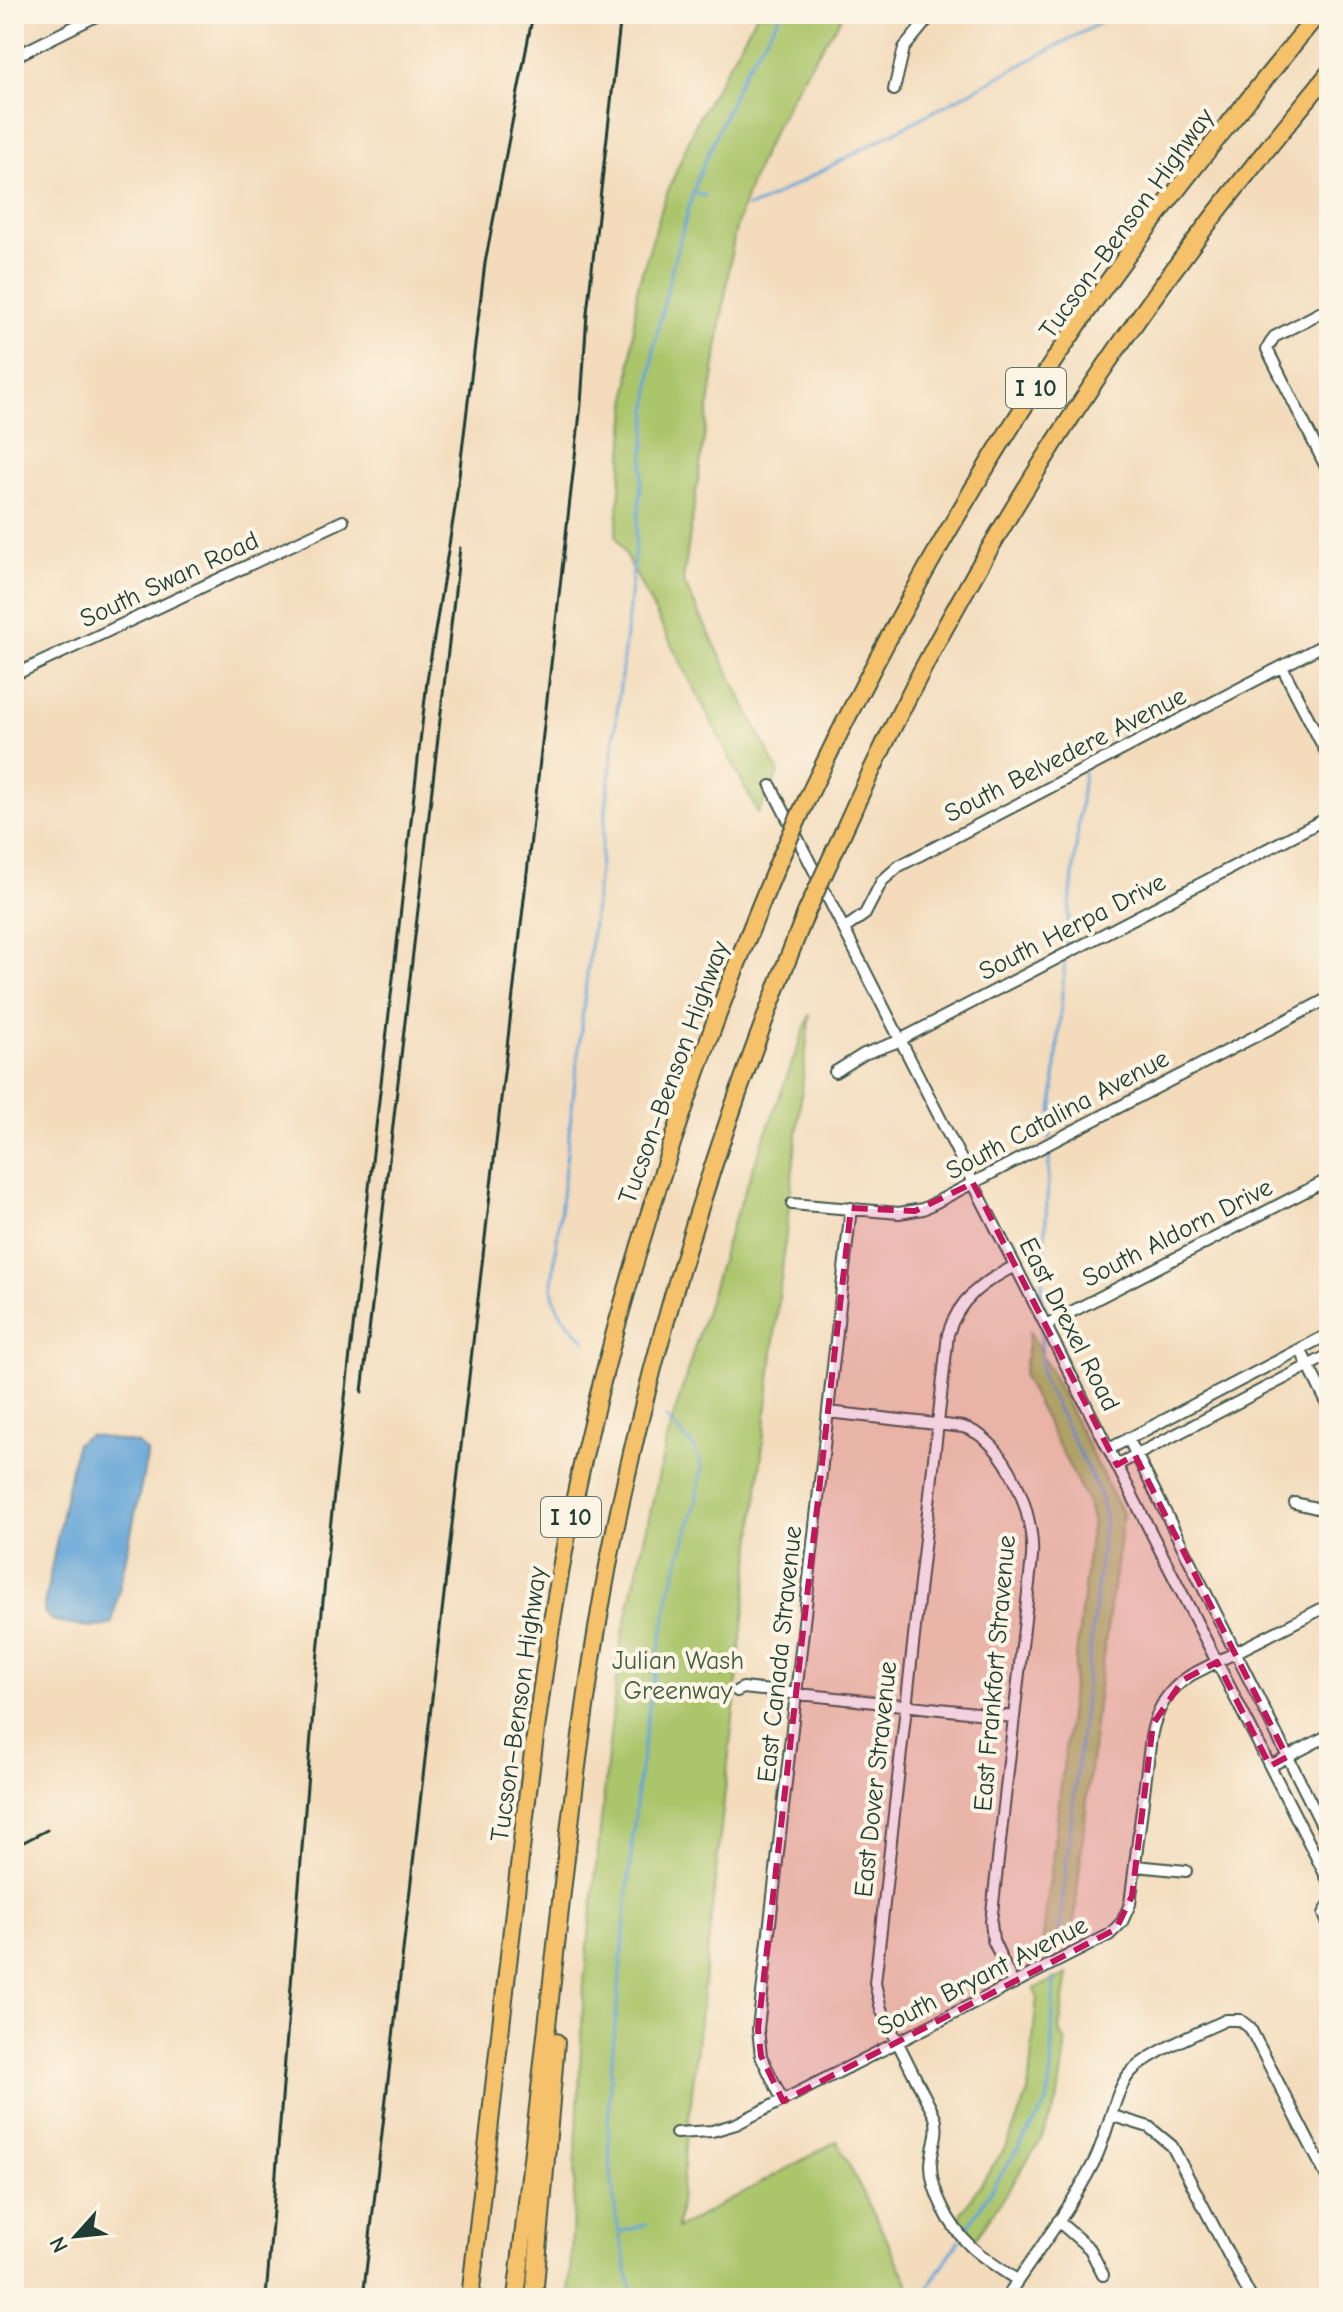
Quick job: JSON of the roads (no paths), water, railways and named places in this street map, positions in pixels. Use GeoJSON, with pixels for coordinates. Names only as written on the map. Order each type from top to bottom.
{"type":"FeatureCollection","features":[{"type":"Feature","properties":{"kind":"highway","name":"Tucson–Benson Highway"},"geometry":{"type":"LineString","coordinates":[[470,2298],[530,1766],[552,1621],[579,1481],[609,1354],[660,1176],[719,1007],[779,861],[870,671],[915,587],[1025,404],[1158,213],[1318,14]]}},
{"type":"Feature","properties":{"kind":"highway","name":"I 10"},"geometry":{"type":"LineString","coordinates":[[516,2298],[580,1741],[611,1552],[655,1358],[687,1246],[759,1033],[806,913],[887,740],[935,647],[1045,458],[1120,344],[1203,230],[1329,73]]}},
{"type":"Feature","properties":{"kind":"highway"},"geometry":{"type":"LineString","coordinates":[[534,2298],[580,1741]]}},
{"type":"Feature","properties":{"kind":"highway"},"geometry":{"type":"LineString","coordinates":[[462,2298],[481,2202]]}},
{"type":"Feature","properties":{"kind":"street"},"geometry":{"type":"LineString","coordinates":[[14,57],[100,14]]}},
{"type":"Feature","properties":{"kind":"street"},"geometry":{"type":"LineString","coordinates":[[894,90],[904,48],[932,14]]}},
{"type":"Feature","properties":{"kind":"street"},"geometry":{"type":"LineString","coordinates":[[1329,308],[1275,336],[1267,349],[1329,473]]}},
{"type":"Feature","properties":{"kind":"street","name":"South Swan Road"},"geometry":{"type":"LineString","coordinates":[[14,675],[343,521]]}},
{"type":"Feature","properties":{"kind":"street","name":"South Belvedere Avenue"},"geometry":{"type":"LineString","coordinates":[[844,929],[865,914],[882,881],[899,866],[1329,642]]}},
{"type":"Feature","properties":{"kind":"street"},"geometry":{"type":"LineString","coordinates":[[1282,667],[1329,758]]}},
{"type":"Feature","properties":{"kind":"street","name":"East Drexel Road"},"geometry":{"type":"LineString","coordinates":[[771,786],[1327,1874]]}},
{"type":"Feature","properties":{"kind":"street","name":"South Herpa Drive"},"geometry":{"type":"LineString","coordinates":[[835,1072],[864,1054],[900,1040],[1329,817]]}},
{"type":"Feature","properties":{"kind":"street","name":"South Catalina Avenue"},"geometry":{"type":"LineString","coordinates":[[792,1204],[892,1213],[915,1211],[1329,998]]}},
{"type":"Feature","properties":{"kind":"street","name":"South Aldorn Drive"},"geometry":{"type":"LineString","coordinates":[[1046,1325],[1329,1179]]}},
{"type":"Feature","properties":{"kind":"street","name":"East Canada Stravenue"},"geometry":{"type":"LineString","coordinates":[[783,2101],[761,2056],[757,2038],[851,1208]]}},
{"type":"Feature","properties":{"kind":"street","name":"East Dover Stravenue"},"geometry":{"type":"LineString","coordinates":[[1015,1266],[978,1288],[956,1312],[948,1334],[875,1975],[878,2000],[937,2121],[932,2176],[934,2189],[947,2217],[971,2249],[1017,2280]]}},
{"type":"Feature","properties":{"kind":"street"},"geometry":{"type":"LineString","coordinates":[[1109,1449],[1329,1334]]}},
{"type":"Feature","properties":{"kind":"street"},"geometry":{"type":"LineString","coordinates":[[1300,1349],[1329,1407]]}},
{"type":"Feature","properties":{"kind":"street"},"geometry":{"type":"LineString","coordinates":[[1117,1465],[1329,1355]]}},
{"type":"Feature","properties":{"kind":"street","name":"East Frankfort Stravenue"},"geometry":{"type":"LineString","coordinates":[[828,1412],[967,1428],[992,1443],[1028,1517],[1032,1557],[991,1922],[993,1940],[1013,1984]]}},
{"type":"Feature","properties":{"kind":"street","name":"East Drexel Road"},"geometry":{"type":"LineString","coordinates":[[1128,1438],[1329,1839]]}},
{"type":"Feature","properties":{"kind":"street"},"geometry":{"type":"LineString","coordinates":[[1295,1503],[1329,1511]]}},
{"type":"Feature","properties":{"kind":"street","name":"South Bryant Avenue"},"geometry":{"type":"LineString","coordinates":[[676,2133],[726,2127],[783,2101],[1101,1940],[1116,1929],[1130,1904],[1151,1737],[1157,1712],[1175,1687],[1329,1605]]}},
{"type":"Feature","properties":{"kind":"street"},"geometry":{"type":"LineString","coordinates":[[737,1691],[743,1688],[797,1692],[1014,1717]]}},
{"type":"Feature","properties":{"kind":"street"},"geometry":{"type":"LineString","coordinates":[[1270,1766],[1329,1735]]}},
{"type":"Feature","properties":{"kind":"street"},"geometry":{"type":"LineString","coordinates":[[1136,1866],[1186,1871]]}},
{"type":"Feature","properties":{"kind":"street"},"geometry":{"type":"LineString","coordinates":[[1329,1905],[1324,1914],[1329,1926]]}},
{"type":"Feature","properties":{"kind":"street"},"geometry":{"type":"LineString","coordinates":[[1006,2298],[1093,2165],[1123,2082],[1141,2063],[1223,2021],[1240,2020],[1254,2033],[1329,2181]]}},
{"type":"Feature","properties":{"kind":"street"},"geometry":{"type":"LineString","coordinates":[[1113,2116],[1149,2127],[1172,2146],[1251,2298]]}},
{"type":"Feature","properties":{"kind":"street"},"geometry":{"type":"LineString","coordinates":[[1058,2221],[1087,2245],[1103,2275]]}},
{"type":"Feature","properties":{"kind":"water"},"geometry":{"type":"Polygon","coordinates":[[[89,1435],[138,1444],[147,1452],[113,1619],[111,1624],[98,1627],[53,1620],[44,1609],[76,1443],[89,1435]]]}},
{"type":"Feature","properties":{"kind":"waterway"},"geometry":{"type":"LineString","coordinates":[[586,1341],[558,1308],[552,1283],[631,589],[654,347],[696,182],[743,73],[781,14]]}},
{"type":"Feature","properties":{"kind":"waterway"},"geometry":{"type":"LineString","coordinates":[[748,207],[761,203],[1117,14]]}},
{"type":"Feature","properties":{"kind":"waterway"},"geometry":{"type":"LineString","coordinates":[[693,192],[705,196]]}},
{"type":"Feature","properties":{"kind":"waterway"},"geometry":{"type":"LineString","coordinates":[[1065,952],[1084,772]]}},
{"type":"Feature","properties":{"kind":"waterway"},"geometry":{"type":"LineString","coordinates":[[1050,1139],[1065,959]]}},
{"type":"Feature","properties":{"kind":"waterway"},"geometry":{"type":"LineString","coordinates":[[1041,1307],[1050,1147]]}},
{"type":"Feature","properties":{"kind":"waterway"},"geometry":{"type":"LineString","coordinates":[[1041,1326],[1042,1378],[1099,1492],[1105,1515],[1057,1950]]}},
{"type":"Feature","properties":{"kind":"waterway"},"geometry":{"type":"LineString","coordinates":[[633,2298],[616,2217],[611,2171],[608,2124],[611,2069],[638,1783],[650,1701],[670,1591],[696,1503],[702,1467],[694,1447],[666,1418]]}},
{"type":"Feature","properties":{"kind":"waterway"},"geometry":{"type":"LineString","coordinates":[[963,2234],[1047,2103],[1054,1978]]}},
{"type":"Feature","properties":{"kind":"waterway"},"geometry":{"type":"LineString","coordinates":[[619,2232],[646,2225]]}},
{"type":"Feature","properties":{"kind":"waterway"},"geometry":{"type":"LineString","coordinates":[[922,2298],[959,2240]]}},
{"type":"Feature","properties":{"kind":"railway"},"geometry":{"type":"LineString","coordinates":[[266,2298],[330,1529],[427,681],[455,508],[485,263],[533,14]]}},
{"type":"Feature","properties":{"kind":"railway"},"geometry":{"type":"LineString","coordinates":[[363,2298],[581,404],[587,313],[621,14]]}},
{"type":"Feature","properties":{"kind":"railway"},"geometry":{"type":"LineString","coordinates":[[362,1392],[460,548]]}},
{"type":"Feature","properties":{"kind":"railway"},"geometry":{"type":"LineString","coordinates":[[14,1847],[47,1830]]}},
{"type":"Feature","properties":{"kind":"park label","name":"Julian Wash Greenway"},"geometry":{"type":"Point","coordinates":[678,1675]}}]}
